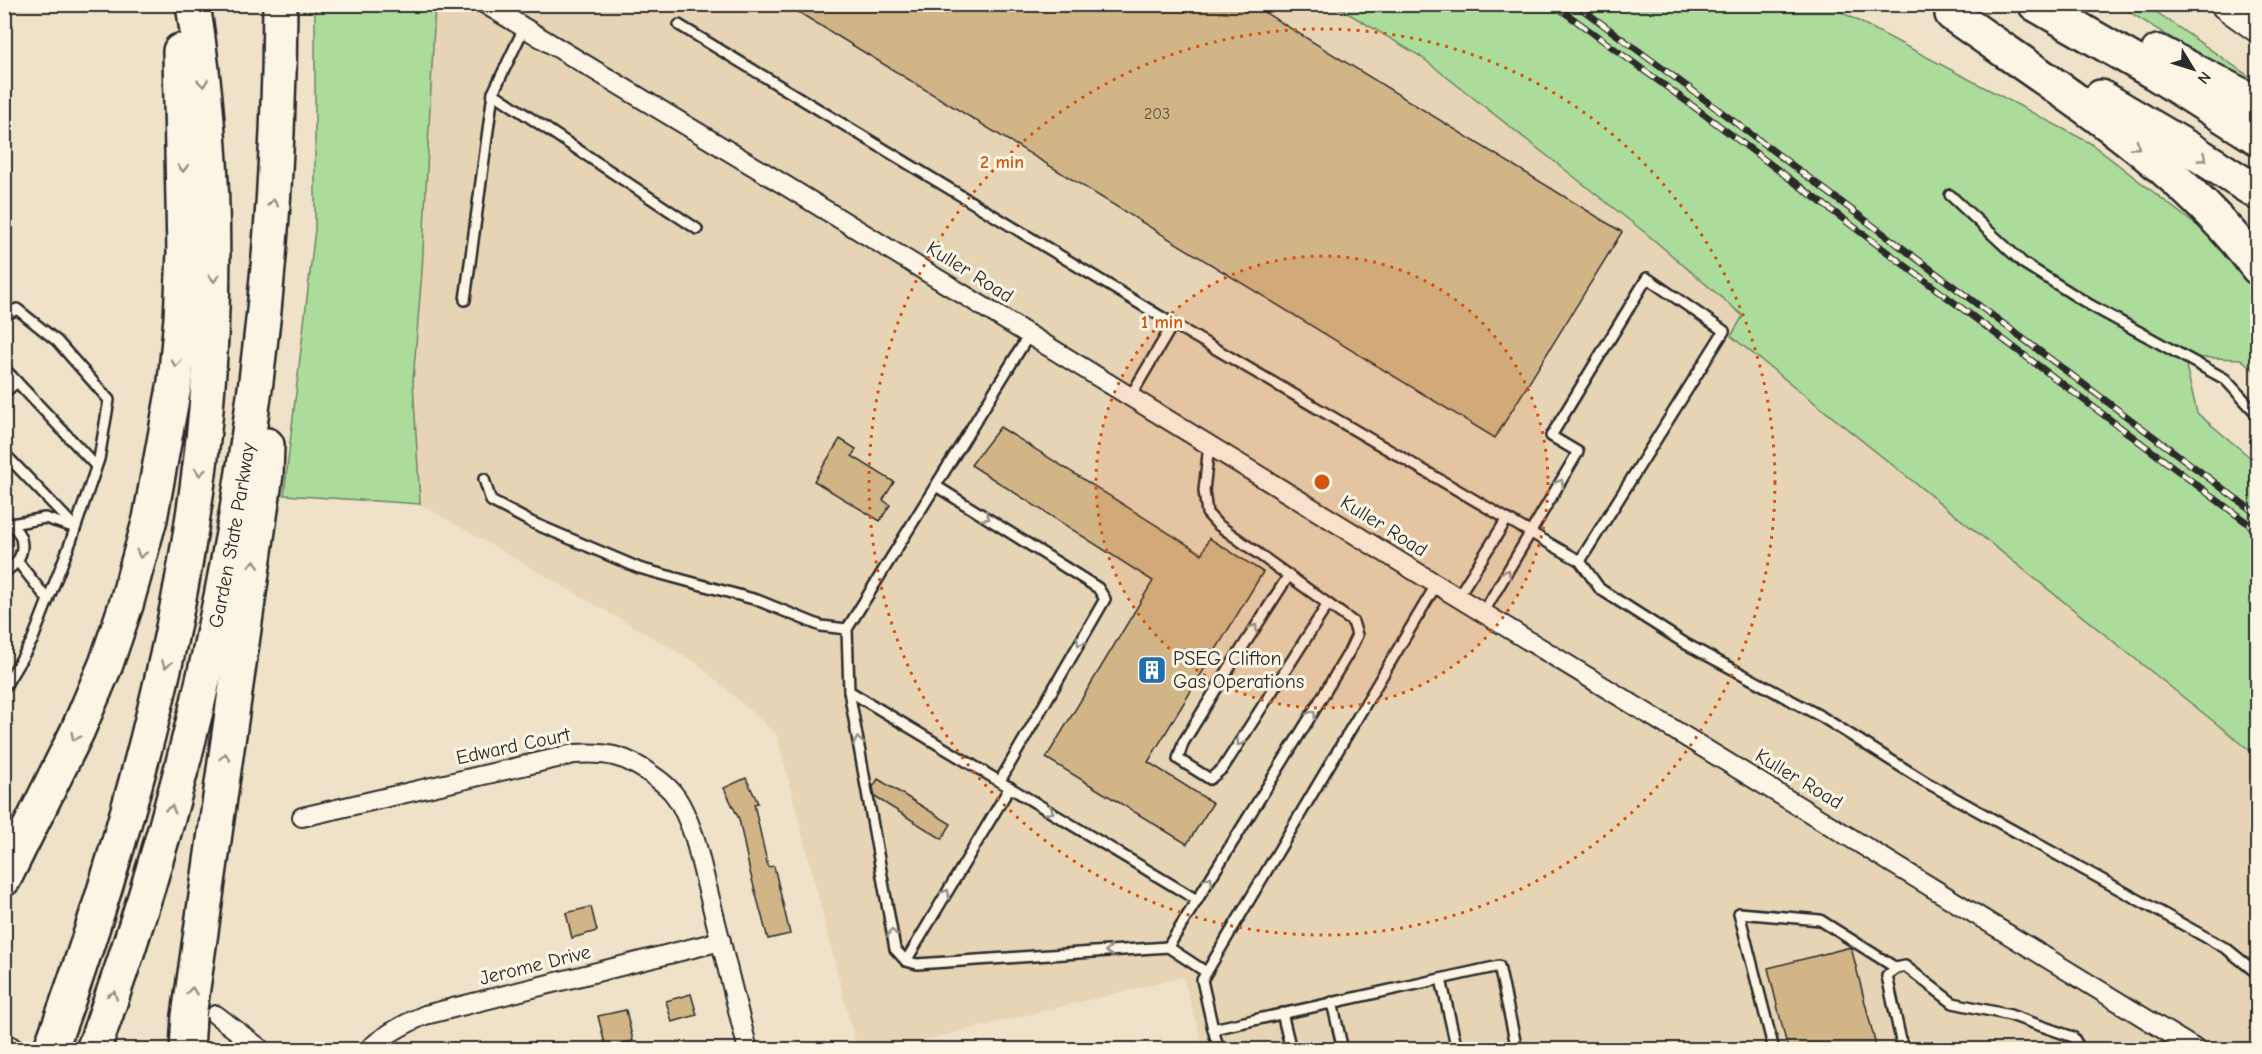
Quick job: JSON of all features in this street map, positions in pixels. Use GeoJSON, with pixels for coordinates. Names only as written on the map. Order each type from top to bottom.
{"type":"FeatureCollection","features":[{"type":"Feature","properties":{"kind":"highway"},"geometry":{"type":"LineString","coordinates":[[4,879],[77,732],[106,664],[132,586],[150,519],[175,382],[184,252],[179,4]]}},
{"type":"Feature","properties":{"kind":"highway","name":"Garden State Parkway"},"geometry":{"type":"LineString","coordinates":[[50,1050],[99,908],[153,719],[183,584],[199,484],[210,382],[214,270],[209,136],[193,4]]}},
{"type":"Feature","properties":{"kind":"highway","name":"Garden State Parkway"},"geometry":{"type":"LineString","coordinates":[[93,1050],[157,859],[193,727],[208,660],[247,451],[271,240],[280,4]]}},
{"type":"Feature","properties":{"kind":"highway"},"geometry":{"type":"LineString","coordinates":[[2034,4],[2155,73],[2258,138]]}},
{"type":"Feature","properties":{"kind":"highway"},"geometry":{"type":"LineString","coordinates":[[2056,4],[2258,104]]}},
{"type":"Feature","properties":{"kind":"highway"},"geometry":{"type":"LineString","coordinates":[[1943,9],[2122,109],[2258,193]]}},
{"type":"Feature","properties":{"kind":"highway"},"geometry":{"type":"LineString","coordinates":[[1943,9],[2107,124],[2160,166],[2214,216],[2258,268]]}},
{"type":"Feature","properties":{"kind":"highway"},"geometry":{"type":"LineString","coordinates":[[187,1050],[189,1016],[266,474],[271,240]]}},
{"type":"Feature","properties":{"kind":"main road"},"geometry":{"type":"LineString","coordinates":[[2226,4],[2258,27]]}},
{"type":"Feature","properties":{"kind":"street","name":"Kuller Road"},"geometry":{"type":"LineString","coordinates":[[485,4],[517,17],[1029,335],[2197,1050]]}},
{"type":"Feature","properties":{"kind":"street","name":"Edward Court"},"geometry":{"type":"LineString","coordinates":[[302,817],[574,754],[597,753],[619,756],[637,764],[664,783],[675,795],[685,812],[695,839],[748,1050]]}},
{"type":"Feature","properties":{"kind":"street","name":"Jerome Drive"},"geometry":{"type":"LineString","coordinates":[[368,1050],[385,1035],[425,1015],[721,941]]}},
{"type":"Feature","properties":{"kind":"street"},"geometry":{"type":"LineString","coordinates":[[216,1015],[262,1050]]}},
{"type":"Feature","properties":{"kind":"street"},"geometry":{"type":"LineString","coordinates":[[4,1044],[11,1050]]}},
{"type":"Feature","properties":{"kind":"lane"},"geometry":{"type":"LineString","coordinates":[[465,300],[493,93],[517,17]]}},
{"type":"Feature","properties":{"kind":"lane"},"geometry":{"type":"LineString","coordinates":[[680,25],[1173,324],[1580,561],[1600,589],[1686,644],[1822,717],[1924,781],[2227,949],[2258,974]]}},
{"type":"Feature","properties":{"kind":"lane"},"geometry":{"type":"LineString","coordinates":[[493,93],[697,230]]}},
{"type":"Feature","properties":{"kind":"lane"},"geometry":{"type":"LineString","coordinates":[[1950,195],[2023,263],[2090,305],[2225,379],[2258,415]]}},
{"type":"Feature","properties":{"kind":"lane"},"geometry":{"type":"LineString","coordinates":[[1483,613],[1578,452],[1551,436],[1647,278],[1724,331],[1580,561]]}},
{"type":"Feature","properties":{"kind":"lane"},"geometry":{"type":"LineString","coordinates":[[4,316],[17,309],[57,341],[109,400],[96,466],[75,527],[33,641],[4,688]]}},
{"type":"Feature","properties":{"kind":"lane"},"geometry":{"type":"LineString","coordinates":[[1130,397],[1173,324]]}},
{"type":"Feature","properties":{"kind":"lane"},"geometry":{"type":"LineString","coordinates":[[1029,335],[847,629],[849,691],[895,949],[906,961],[917,964],[1168,947],[1206,972]]}},
{"type":"Feature","properties":{"kind":"lane"},"geometry":{"type":"LineString","coordinates":[[4,368],[96,466]]}},
{"type":"Feature","properties":{"kind":"lane"},"geometry":{"type":"LineString","coordinates":[[4,393],[17,382]]}},
{"type":"Feature","properties":{"kind":"lane"},"geometry":{"type":"LineString","coordinates":[[1168,947],[1349,652],[1357,635],[1353,622],[1217,524],[1207,513],[1204,491],[1209,445]]}},
{"type":"Feature","properties":{"kind":"lane"},"geometry":{"type":"LineString","coordinates":[[4,453],[75,527]]}},
{"type":"Feature","properties":{"kind":"lane"},"geometry":{"type":"LineString","coordinates":[[484,479],[491,501],[533,524],[639,568],[757,600],[821,626],[847,629]]}},
{"type":"Feature","properties":{"kind":"lane"},"geometry":{"type":"LineString","coordinates":[[936,486],[1098,588],[1105,600],[1000,781]]}},
{"type":"Feature","properties":{"kind":"lane"},"geometry":{"type":"LineString","coordinates":[[8,523],[45,518],[75,527]]}},
{"type":"Feature","properties":{"kind":"lane"},"geometry":{"type":"LineString","coordinates":[[1457,598],[1507,519]]}},
{"type":"Feature","properties":{"kind":"lane"},"geometry":{"type":"LineString","coordinates":[[4,572],[18,562],[23,546],[17,530],[8,523]]}},
{"type":"Feature","properties":{"kind":"lane"},"geometry":{"type":"LineString","coordinates":[[18,562],[48,600]]}},
{"type":"Feature","properties":{"kind":"lane"},"geometry":{"type":"LineString","coordinates":[[1289,575],[1183,743],[1178,759],[1210,778],[1223,768],[1328,604]]}},
{"type":"Feature","properties":{"kind":"lane"},"geometry":{"type":"LineString","coordinates":[[1219,1050],[1202,980],[1436,585]]}},
{"type":"Feature","properties":{"kind":"lane"},"geometry":{"type":"LineString","coordinates":[[849,691],[1197,900]]}},
{"type":"Feature","properties":{"kind":"lane"},"geometry":{"type":"LineString","coordinates":[[906,961],[1010,787]]}},
{"type":"Feature","properties":{"kind":"lane"},"geometry":{"type":"LineString","coordinates":[[1774,1050],[1739,913],[1820,920],[1896,968]]}},
{"type":"Feature","properties":{"kind":"lane"},"geometry":{"type":"LineString","coordinates":[[1213,1029],[1499,966],[1517,1050]]}},
{"type":"Feature","properties":{"kind":"lane"},"geometry":{"type":"LineString","coordinates":[[1903,1050],[1887,976],[1896,968],[1905,966],[1953,1003],[2010,1015],[2073,1037],[2081,1050]]}},
{"type":"Feature","properties":{"kind":"lane"},"geometry":{"type":"LineString","coordinates":[[1441,979],[1457,1050]]}},
{"type":"Feature","properties":{"kind":"lane"},"geometry":{"type":"LineString","coordinates":[[1332,1002],[1343,1050]]}},
{"type":"Feature","properties":{"kind":"lane"},"geometry":{"type":"LineString","coordinates":[[1282,1013],[1291,1050]]}},
{"type":"Feature","properties":{"kind":"shaded area"},"geometry":{"type":"Polygon","coordinates":[[[435,5],[1334,5],[1420,56],[1648,235],[1743,316],[1731,336],[2257,756],[2257,1049],[1204,1049],[1183,977],[888,1049],[857,1049],[777,735],[697,663],[420,504],[413,381],[422,271],[435,5]]]}},
{"type":"Feature","properties":{"kind":"green space"},"geometry":{"type":"Polygon","coordinates":[[[315,5],[435,5],[422,271],[413,381],[420,504],[284,495],[315,229],[315,5]]]}},
{"type":"Feature","properties":{"kind":"green space"},"geometry":{"type":"Polygon","coordinates":[[[1334,5],[1828,5],[2090,143],[2196,225],[2208,217],[2257,249],[2257,373],[2241,359],[2184,357],[2197,413],[2257,463],[2257,756],[1731,336],[1743,316],[1648,235],[1420,56],[1334,5]]]}},
{"type":"Feature","properties":{"kind":"green space"},"geometry":{"type":"Polygon","coordinates":[[[2118,5],[2146,5],[2257,82],[2257,91],[2118,5]]]}},
{"type":"Feature","properties":{"kind":"building"},"geometry":{"type":"Polygon","coordinates":[[[785,4],[1251,4],[1622,232],[1495,438],[785,4]]]}},
{"type":"Feature","properties":{"kind":"building","name":"PSEG Clifton Gas Operations"},"geometry":{"type":"Polygon","coordinates":[[[1000,427],[1202,554],[1209,538],[1263,572],[1148,762],[1213,803],[1187,844],[1046,758],[1153,581],[971,465],[1000,427]]]}},
{"type":"Feature","properties":{"kind":"building"},"geometry":{"type":"Polygon","coordinates":[[[840,439],[856,449],[852,456],[894,482],[883,500],[890,505],[880,521],[814,481],[840,439]]]}},
{"type":"Feature","properties":{"kind":"building"},"geometry":{"type":"Polygon","coordinates":[[[746,778],[758,803],[754,804],[768,867],[774,866],[790,934],[768,939],[739,819],[724,788],[746,778]]]}},
{"type":"Feature","properties":{"kind":"building"},"geometry":{"type":"Polygon","coordinates":[[[878,779],[951,824],[942,839],[875,797],[873,787],[878,779]]]}},
{"type":"Feature","properties":{"kind":"building"},"geometry":{"type":"Polygon","coordinates":[[[591,907],[597,931],[572,938],[566,913],[591,907]]]}},
{"type":"Feature","properties":{"kind":"building"},"geometry":{"type":"Polygon","coordinates":[[[1851,947],[1877,1050],[1788,1050],[1768,968],[1851,947]]]}},
{"type":"Feature","properties":{"kind":"building"},"geometry":{"type":"Polygon","coordinates":[[[691,994],[697,1015],[672,1022],[666,1001],[691,994]]]}},
{"type":"Feature","properties":{"kind":"building"},"geometry":{"type":"Polygon","coordinates":[[[626,1010],[633,1041],[606,1048],[598,1016],[626,1010]]]}},
{"type":"Feature","properties":{"kind":"railway"},"geometry":{"type":"LineString","coordinates":[[1553,4],[1701,112],[2258,531]]}},
{"type":"Feature","properties":{"kind":"railway"},"geometry":{"type":"LineString","coordinates":[[1575,4],[2258,515]]}},
{"type":"Feature","properties":{"kind":"place","name":"PSEG Clifton Gas Operations"},"geometry":{"type":"Point","coordinates":[1152,670]}}]}
